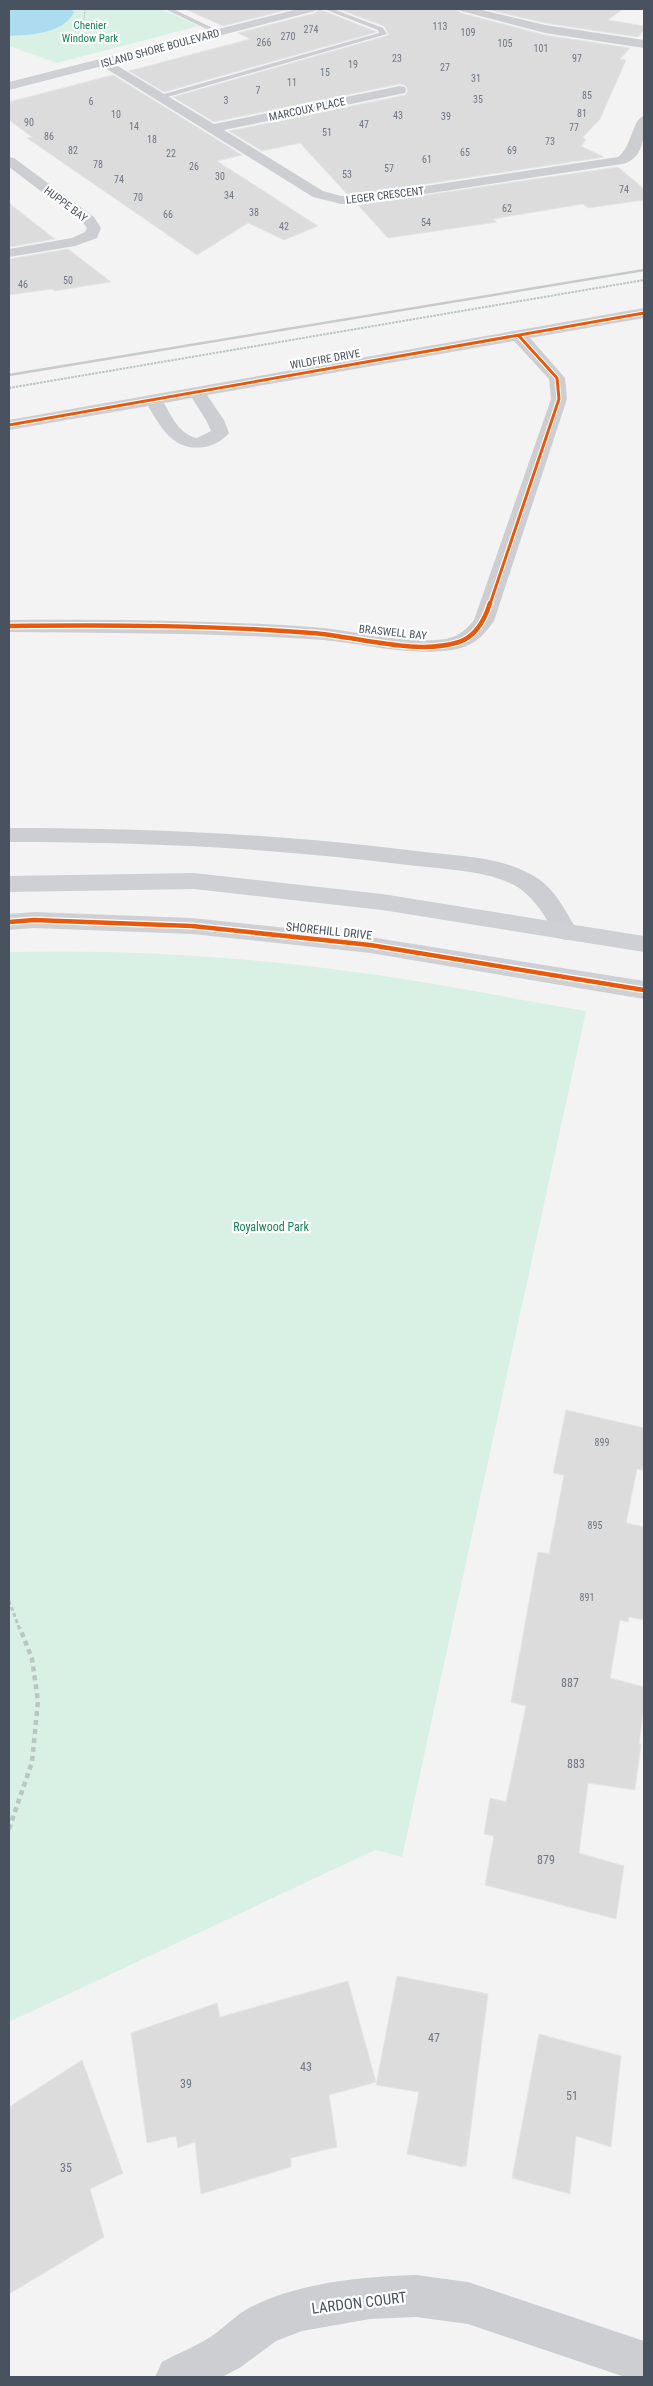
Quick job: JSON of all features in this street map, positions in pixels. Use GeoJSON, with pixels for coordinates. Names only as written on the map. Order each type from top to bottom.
{"type":"FeatureCollection","features":[{"type":"Feature","properties":{"kind":"street","name":"ISLAND SHORE BOULEVARD"},"geometry":{"type":"LineString","coordinates":[[9,86],[106,63],[217,32],[311,9]]}},
{"type":"Feature","properties":{"kind":"street"},"geometry":{"type":"LineString","coordinates":[[465,9],[545,29],[644,44]]}},
{"type":"Feature","properties":{"kind":"street","name":"LEGER CRESCENT"},"geometry":{"type":"LineString","coordinates":[[106,63],[318,194],[330,198],[356,200],[622,160],[632,153],[644,120]]}},
{"type":"Feature","properties":{"kind":"street","name":"MARCOUX PLACE"},"geometry":{"type":"LineString","coordinates":[[214,128],[400,90]]}},
{"type":"Feature","properties":{"kind":"street","name":"HUPPE BAY"},"geometry":{"type":"LineString","coordinates":[[9,161],[88,220],[94,228],[92,235],[75,242],[9,253]]}},
{"type":"Feature","properties":{"kind":"street","name":"WILDFIRE DRIVE"},"geometry":{"type":"LineString","coordinates":[[9,425],[644,314]]}},
{"type":"Feature","properties":{"kind":"street","name":"BRASWELL BAY"},"geometry":{"type":"LineString","coordinates":[[9,626],[212,627],[318,633],[430,646],[453,644],[472,637],[484,621],[559,399],[557,378],[519,336]]}},
{"type":"Feature","properties":{"kind":"street"},"geometry":{"type":"LineString","coordinates":[[153,400],[175,435],[193,443],[204,441],[220,433],[215,420],[196,392]]}},
{"type":"Feature","properties":{"kind":"street"},"geometry":{"type":"LineString","coordinates":[[9,835],[153,836],[300,845],[492,870],[526,881],[550,904],[566,932]]}},
{"type":"Feature","properties":{"kind":"street"},"geometry":{"type":"LineString","coordinates":[[9,884],[194,881],[382,902],[644,944]]}},
{"type":"Feature","properties":{"kind":"street","name":"SHOREHILL DRIVE"},"geometry":{"type":"LineString","coordinates":[[9,922],[34,920],[192,926],[370,945],[644,990]]}},
{"type":"Feature","properties":{"kind":"street","name":"LARDON COURT"},"geometry":{"type":"LineString","coordinates":[[177,2377],[222,2364],[263,2324],[302,2310],[370,2298],[416,2296],[468,2303],[644,2362]]}},
{"type":"Feature","properties":{"kind":"lane"},"geometry":{"type":"LineString","coordinates":[[168,9],[217,32]]}},
{"type":"Feature","properties":{"kind":"lane"},"geometry":{"type":"LineString","coordinates":[[160,96],[382,34],[381,29],[327,9]]}},
{"type":"Feature","properties":{"kind":"path"},"geometry":{"type":"LineString","coordinates":[[85,9],[82,30],[86,38],[93,43]]}},
{"type":"Feature","properties":{"kind":"path"},"geometry":{"type":"LineString","coordinates":[[9,388],[644,280]]}},
{"type":"Feature","properties":{"kind":"path"},"geometry":{"type":"LineString","coordinates":[[9,1601],[32,1659],[38,1700],[32,1762],[9,1829]]}},
{"type":"Feature","properties":{"kind":"green space","name":"Chenier Window Park"},"geometry":{"type":"Polygon","coordinates":[[[71,9],[161,9],[199,26],[57,63],[9,46],[9,36],[24,35],[74,13],[71,9]]]}},
{"type":"Feature","properties":{"kind":"green space","name":"Royalwood Park"},"geometry":{"type":"Polygon","coordinates":[[[9,952],[145,953],[280,963],[397,978],[586,1011],[402,1857],[375,1850],[9,2022],[9,952]]]}},
{"type":"Feature","properties":{"kind":"water"},"geometry":{"type":"Polygon","coordinates":[[[9,9],[71,9],[74,12],[62,25],[54,29],[36,34],[9,36],[9,9]]]}},
{"type":"Feature","properties":{"kind":"building"},"geometry":{"type":"Polygon","coordinates":[[[185,9],[291,9],[223,26],[185,9]]]}},
{"type":"Feature","properties":{"kind":"building"},"geometry":{"type":"Polygon","coordinates":[[[319,9],[377,32],[164,92],[129,71],[250,39],[238,33],[315,13],[319,9]]]}},
{"type":"Feature","properties":{"kind":"building"},"geometry":{"type":"Polygon","coordinates":[[[338,9],[457,9],[461,13],[545,35],[630,48],[620,59],[626,60],[600,119],[583,137],[586,140],[581,146],[604,157],[366,193],[347,194],[300,143],[262,151],[229,131],[405,95],[408,91],[405,85],[400,84],[214,122],[173,97],[389,35],[384,26],[338,9]]]}},
{"type":"Feature","properties":{"kind":"building"},"geometry":{"type":"Polygon","coordinates":[[[485,9],[623,9],[608,20],[644,26],[644,30],[638,37],[545,23],[485,9]]]}},
{"type":"Feature","properties":{"kind":"building"},"geometry":{"type":"Polygon","coordinates":[[[113,75],[242,155],[217,161],[318,226],[284,240],[248,223],[197,255],[27,138],[32,137],[9,120],[9,102],[113,75]]]}},
{"type":"Feature","properties":{"kind":"building"},"geometry":{"type":"Polygon","coordinates":[[[618,167],[644,189],[644,200],[588,208],[583,204],[493,219],[497,222],[388,238],[358,205],[618,167]]]}},
{"type":"Feature","properties":{"kind":"building"},"geometry":{"type":"Polygon","coordinates":[[[9,203],[33,222],[55,239],[9,247],[9,203]]]}},
{"type":"Feature","properties":{"kind":"building"},"geometry":{"type":"Polygon","coordinates":[[[68,249],[111,282],[54,291],[52,289],[9,295],[9,259],[68,249]]]}},
{"type":"Feature","properties":{"kind":"building"},"geometry":{"type":"Polygon","coordinates":[[[566,1410],[644,1428],[644,1470],[637,1469],[626,1523],[644,1527],[644,1620],[629,1617],[628,1622],[620,1620],[610,1678],[644,1687],[644,1706],[639,1744],[641,1744],[635,1790],[588,1783],[579,1853],[624,1866],[616,1919],[485,1885],[494,1836],[484,1834],[490,1798],[506,1802],[526,1706],[511,1702],[538,1552],[549,1554],[564,1475],[553,1473],[566,1410]]]}},
{"type":"Feature","properties":{"kind":"building"},"geometry":{"type":"Polygon","coordinates":[[[397,1976],[488,1994],[466,2166],[463,2165],[463,2167],[407,2154],[419,2092],[376,2085],[397,1976]]]}},
{"type":"Feature","properties":{"kind":"building"},"geometry":{"type":"Polygon","coordinates":[[[348,1981],[376,2082],[329,2095],[337,2147],[291,2158],[291,2167],[201,2194],[195,2142],[178,2148],[176,2136],[147,2143],[131,2033],[217,2003],[220,2017],[348,1981]]]}},
{"type":"Feature","properties":{"kind":"building"},"geometry":{"type":"Polygon","coordinates":[[[539,2034],[621,2056],[611,2147],[576,2136],[570,2194],[512,2178],[539,2034]]]}},
{"type":"Feature","properties":{"kind":"building"},"geometry":{"type":"Polygon","coordinates":[[[82,2060],[123,2173],[90,2189],[104,2237],[9,2294],[9,2107],[82,2060]]]}},
{"type":"Feature","properties":{"kind":"railway"},"geometry":{"type":"LineString","coordinates":[[9,375],[644,270]]}},
{"type":"Feature","properties":{"kind":"cycle path"},"geometry":{"type":"LineString","coordinates":[[9,425],[644,313]]}},
{"type":"Feature","properties":{"kind":"cycle path"},"geometry":{"type":"LineString","coordinates":[[9,626],[160,627],[274,631],[312,633],[418,646],[451,644],[466,639],[484,621],[559,399],[557,378],[519,336]]}},
{"type":"Feature","properties":{"kind":"cycle path"},"geometry":{"type":"LineString","coordinates":[[9,922],[34,920],[192,926],[370,945],[644,990]]}}]}
